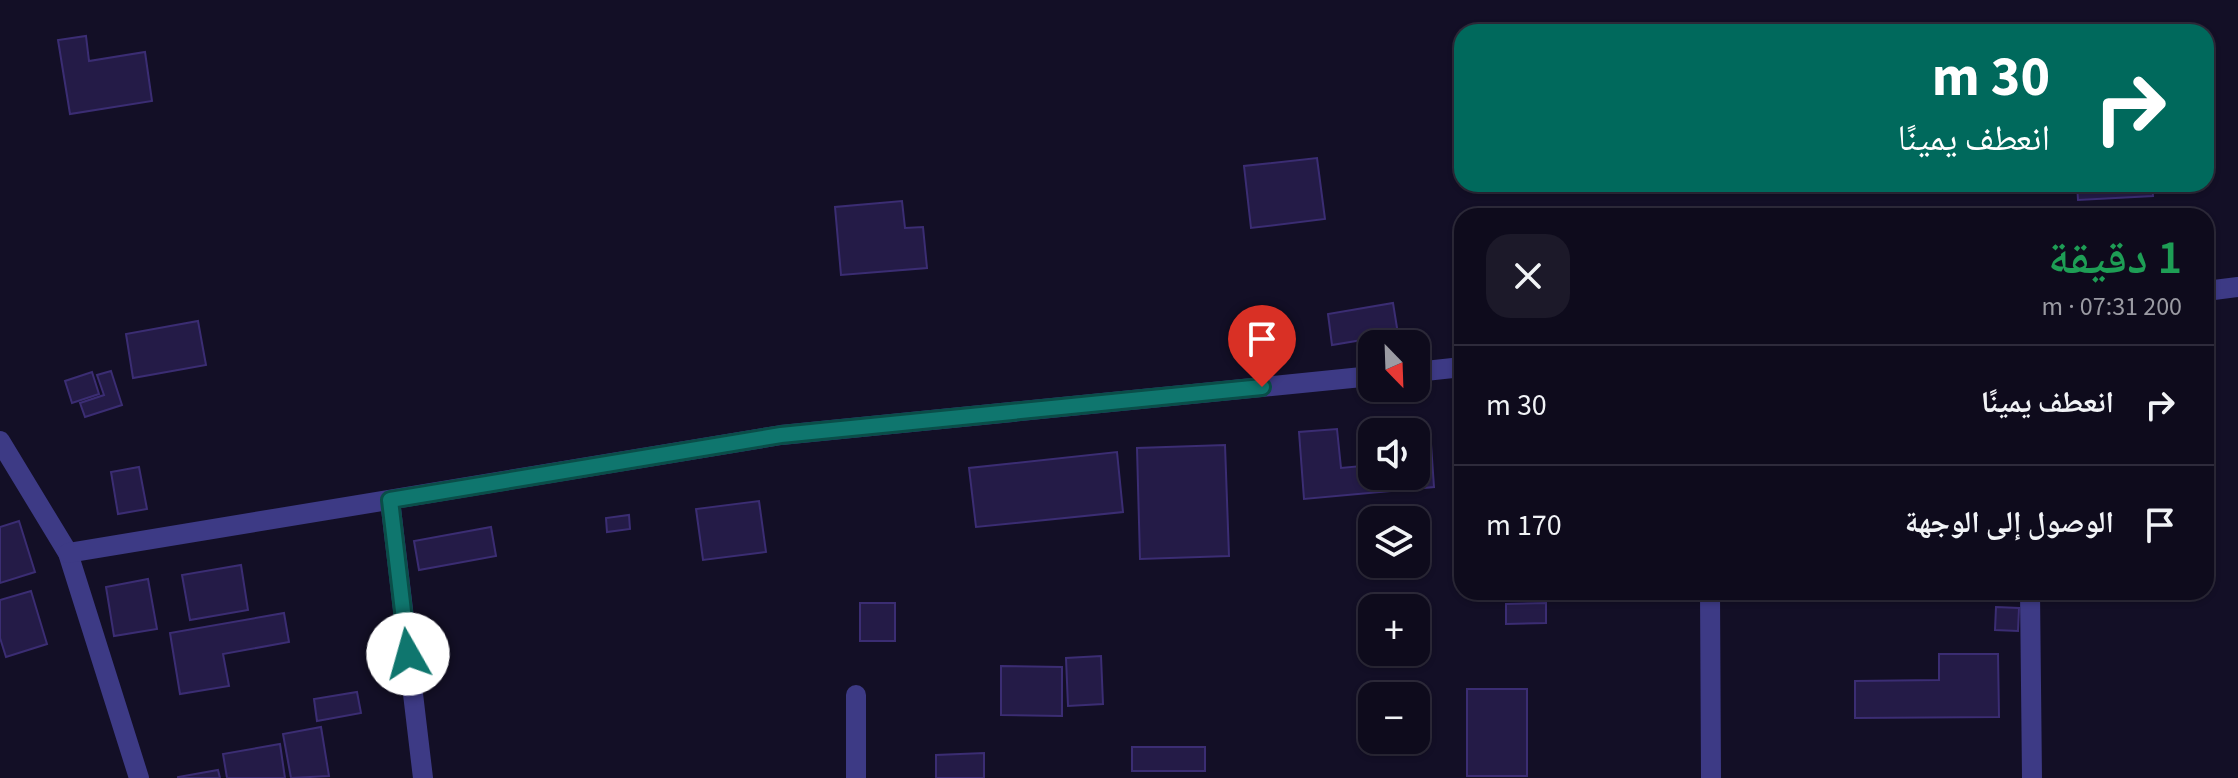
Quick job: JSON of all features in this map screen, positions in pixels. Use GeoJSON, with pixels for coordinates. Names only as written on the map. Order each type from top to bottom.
{"type":"FeatureCollection","features":[{"type":"Feature","properties":{"kind":"street"},"geometry":{"type":"LineString","coordinates":[[2214,290],[2238,287]]}},
{"type":"Feature","properties":{"kind":"street"},"geometry":{"type":"LineString","coordinates":[[1430,370],[1454,368]]}},
{"type":"Feature","properties":{"kind":"street"},"geometry":{"type":"LineString","coordinates":[[68,553],[781,435],[1358,377]]}},
{"type":"Feature","properties":{"kind":"street"},"geometry":{"type":"LineString","coordinates":[[0,441],[68,553],[139,778]]}},
{"type":"Feature","properties":{"kind":"street"},"geometry":{"type":"LineString","coordinates":[[390,500],[423,778]]}},
{"type":"Feature","properties":{"kind":"street"},"geometry":{"type":"LineString","coordinates":[[1710,600],[1711,778]]}},
{"type":"Feature","properties":{"kind":"street"},"geometry":{"type":"LineString","coordinates":[[2030,600],[2032,778]]}},
{"type":"Feature","properties":{"kind":"street"},"geometry":{"type":"LineString","coordinates":[[856,695],[856,778]]}},
{"type":"Feature","properties":{"kind":"building"},"geometry":{"type":"Polygon","coordinates":[[[86,36],[89,61],[145,52],[152,101],[70,114],[58,40],[86,36]]]}},
{"type":"Feature","properties":{"kind":"building"},"geometry":{"type":"Polygon","coordinates":[[[1317,158],[1325,219],[1251,228],[1244,166],[1317,158]]]}},
{"type":"Feature","properties":{"kind":"building"},"geometry":{"type":"Polygon","coordinates":[[[2078,192],[2153,192],[2153,196],[2078,200],[2078,192]]]}},
{"type":"Feature","properties":{"kind":"building"},"geometry":{"type":"Polygon","coordinates":[[[902,201],[905,228],[923,227],[927,268],[841,275],[835,207],[902,201]]]}},
{"type":"Feature","properties":{"kind":"building"},"geometry":{"type":"Polygon","coordinates":[[[1393,303],[1397,330],[1358,330],[1358,341],[1332,345],[1328,314],[1393,303]]]}},
{"type":"Feature","properties":{"kind":"building"},"geometry":{"type":"Polygon","coordinates":[[[198,321],[206,365],[133,378],[126,334],[198,321]]]}},
{"type":"Feature","properties":{"kind":"building"},"geometry":{"type":"Polygon","coordinates":[[[111,371],[122,405],[85,417],[80,403],[104,395],[97,375],[111,371]]]}},
{"type":"Feature","properties":{"kind":"building"},"geometry":{"type":"Polygon","coordinates":[[[92,372],[99,394],[72,403],[65,381],[92,372]]]}},
{"type":"Feature","properties":{"kind":"building"},"geometry":{"type":"Polygon","coordinates":[[[1337,429],[1341,468],[1358,466],[1358,490],[1402,490],[1304,499],[1299,432],[1337,429]]]}},
{"type":"Feature","properties":{"kind":"building"},"geometry":{"type":"Polygon","coordinates":[[[1430,444],[1431,444],[1434,487],[1430,487],[1430,444]]]}},
{"type":"Feature","properties":{"kind":"building"},"geometry":{"type":"Polygon","coordinates":[[[1225,445],[1229,556],[1140,559],[1137,448],[1225,445]]]}},
{"type":"Feature","properties":{"kind":"building"},"geometry":{"type":"Polygon","coordinates":[[[1117,452],[1123,512],[976,527],[969,468],[1117,452]]]}},
{"type":"Feature","properties":{"kind":"building"},"geometry":{"type":"Polygon","coordinates":[[[139,467],[147,509],[118,514],[111,472],[139,467]]]}},
{"type":"Feature","properties":{"kind":"building"},"geometry":{"type":"Polygon","coordinates":[[[759,501],[766,552],[703,560],[696,509],[759,501]]]}},
{"type":"Feature","properties":{"kind":"building"},"geometry":{"type":"Polygon","coordinates":[[[629,515],[630,529],[607,532],[606,518],[629,515]]]}},
{"type":"Feature","properties":{"kind":"building"},"geometry":{"type":"Polygon","coordinates":[[[19,521],[35,572],[0,583],[0,527],[19,521]]]}},
{"type":"Feature","properties":{"kind":"building"},"geometry":{"type":"Polygon","coordinates":[[[491,527],[496,556],[419,570],[414,541],[491,527]]]}},
{"type":"Feature","properties":{"kind":"building"},"geometry":{"type":"Polygon","coordinates":[[[241,565],[248,610],[190,620],[182,575],[241,565]]]}},
{"type":"Feature","properties":{"kind":"building"},"geometry":{"type":"Polygon","coordinates":[[[148,579],[157,629],[114,636],[106,587],[148,579]]]}},
{"type":"Feature","properties":{"kind":"building"},"geometry":{"type":"Polygon","coordinates":[[[31,591],[47,644],[6,657],[0,638],[0,600],[31,591]]]}},
{"type":"Feature","properties":{"kind":"building"},"geometry":{"type":"Polygon","coordinates":[[[860,603],[895,603],[895,641],[860,641],[860,603]]]}},
{"type":"Feature","properties":{"kind":"building"},"geometry":{"type":"Polygon","coordinates":[[[1546,603],[1546,623],[1506,624],[1506,604],[1546,603]]]}},
{"type":"Feature","properties":{"kind":"building"},"geometry":{"type":"Polygon","coordinates":[[[1996,607],[2019,608],[2018,631],[1995,630],[1996,607]]]}},
{"type":"Feature","properties":{"kind":"building"},"geometry":{"type":"Polygon","coordinates":[[[284,613],[289,642],[223,654],[229,686],[180,694],[170,633],[284,613]]]}},
{"type":"Feature","properties":{"kind":"building"},"geometry":{"type":"Polygon","coordinates":[[[1939,654],[1998,654],[1999,717],[1855,718],[1855,681],[1939,680],[1939,654]]]}},
{"type":"Feature","properties":{"kind":"building"},"geometry":{"type":"Polygon","coordinates":[[[1101,656],[1103,704],[1068,706],[1066,658],[1101,656]]]}},
{"type":"Feature","properties":{"kind":"building"},"geometry":{"type":"Polygon","coordinates":[[[1001,666],[1062,667],[1062,716],[1001,715],[1001,666]]]}},
{"type":"Feature","properties":{"kind":"building"},"geometry":{"type":"Polygon","coordinates":[[[1467,689],[1527,689],[1527,776],[1467,776],[1467,689]]]}},
{"type":"Feature","properties":{"kind":"building"},"geometry":{"type":"Polygon","coordinates":[[[357,692],[361,713],[317,721],[314,699],[357,692]]]}},
{"type":"Feature","properties":{"kind":"building"},"geometry":{"type":"Polygon","coordinates":[[[321,727],[329,776],[291,778],[283,734],[321,727]]]}},
{"type":"Feature","properties":{"kind":"building"},"geometry":{"type":"Polygon","coordinates":[[[280,744],[285,778],[227,778],[223,754],[280,744]]]}},
{"type":"Feature","properties":{"kind":"building"},"geometry":{"type":"Polygon","coordinates":[[[1132,747],[1205,747],[1205,771],[1132,771],[1132,747]]]}},
{"type":"Feature","properties":{"kind":"building"},"geometry":{"type":"Polygon","coordinates":[[[984,753],[984,778],[936,778],[936,755],[984,753]]]}},
{"type":"Feature","properties":{"kind":"building"},"geometry":{"type":"Polygon","coordinates":[[[218,770],[220,778],[178,778],[178,777],[218,770]]]}},
{"type":"Feature","properties":{"kind":"route"},"geometry":{"type":"LineString","coordinates":[[408,654],[390,500],[781,435],[1262,387]]}}]}
